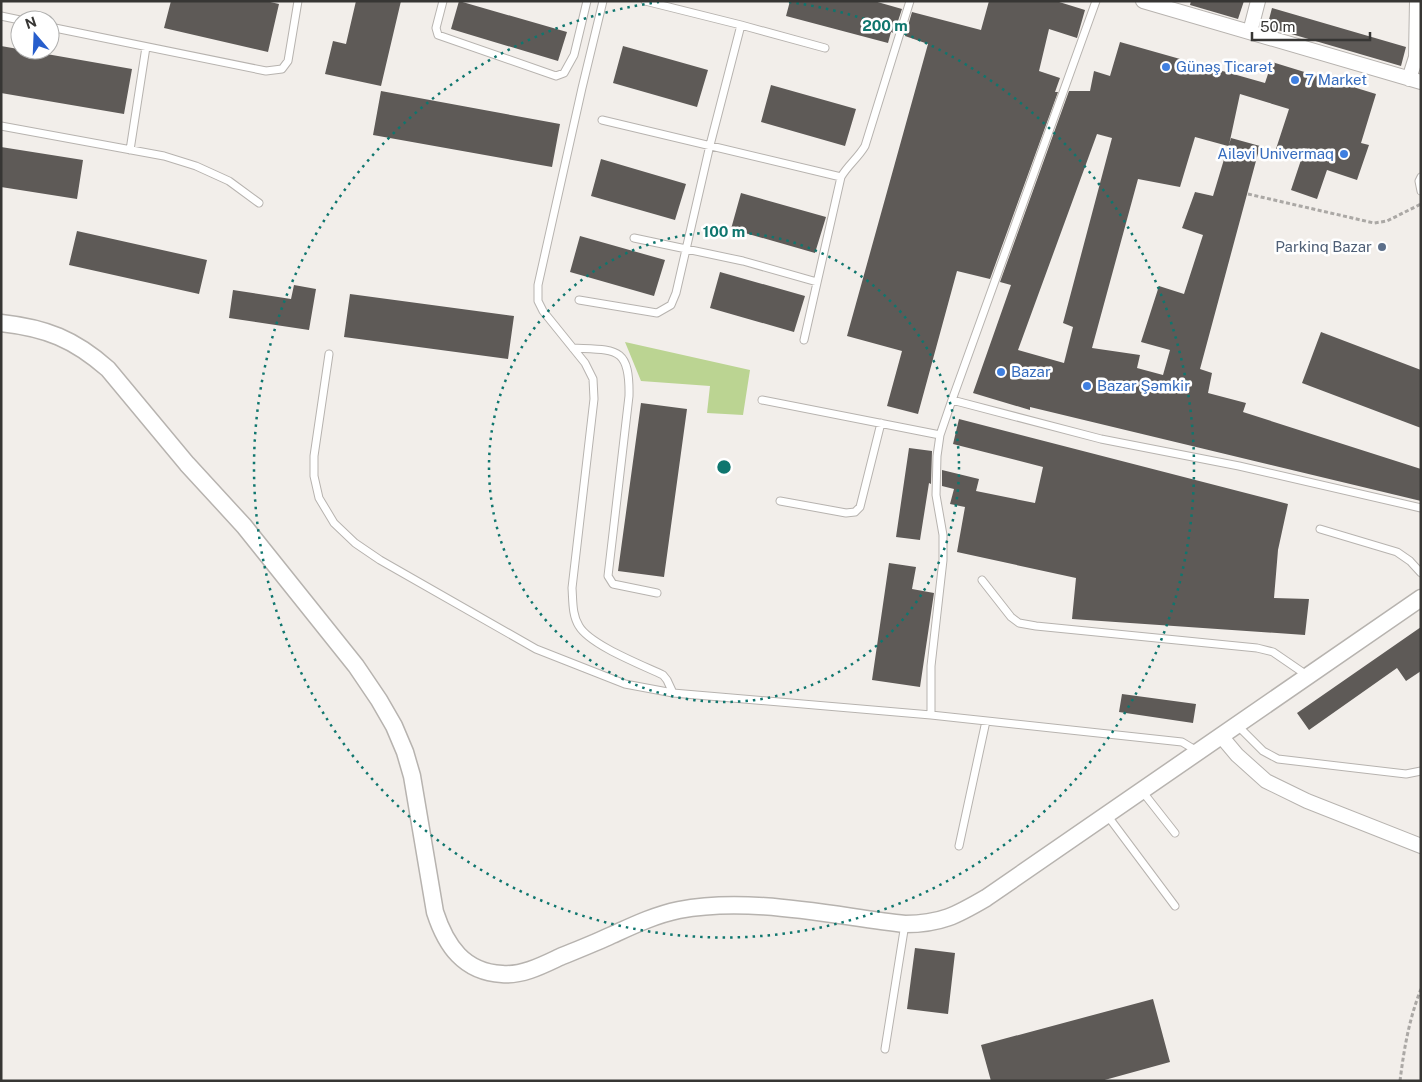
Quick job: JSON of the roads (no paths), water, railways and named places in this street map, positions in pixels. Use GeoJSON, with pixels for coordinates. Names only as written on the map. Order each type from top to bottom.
{"type":"FeatureCollection","features":[{"type":"Feature","properties":{"kind":"street"},"geometry":{"type":"LineString","coordinates":[[1144,1],[1415,80],[1417,1]]}},
{"type":"Feature","properties":{"kind":"street"},"geometry":{"type":"LineString","coordinates":[[1250,32],[1258,1]]}},
{"type":"Feature","properties":{"kind":"street"},"geometry":{"type":"LineString","coordinates":[[1,323],[53,333],[94,357],[108,369],[187,464],[244,526],[356,666],[394,726],[405,752],[417,799],[435,912],[441,929],[449,944],[460,957],[472,966],[503,974],[520,972],[545,964],[640,922],[680,910],[716,906],[755,906],[793,909],[905,924],[945,920],[986,898],[1421,598]]}},
{"type":"Feature","properties":{"kind":"street"},"geometry":{"type":"LineString","coordinates":[[1221,736],[1237,755],[1266,781],[1307,801],[1421,846]]}},
{"type":"Feature","properties":{"kind":"lane"},"geometry":{"type":"LineString","coordinates":[[60,29],[266,71],[282,69],[288,61],[298,1]]}},
{"type":"Feature","properties":{"kind":"lane"},"geometry":{"type":"LineString","coordinates":[[443,1],[436,28],[438,35],[556,76],[564,73],[574,55],[587,1]]}},
{"type":"Feature","properties":{"kind":"lane"},"geometry":{"type":"LineString","coordinates":[[603,1],[538,284],[538,301],[543,311],[585,363],[593,379],[594,399],[572,588],[574,611],[579,627],[595,642],[663,675],[673,693]]}},
{"type":"Feature","properties":{"kind":"lane"},"geometry":{"type":"LineString","coordinates":[[645,1],[825,48]]}},
{"type":"Feature","properties":{"kind":"lane"},"geometry":{"type":"LineString","coordinates":[[804,340],[841,177],[865,146],[910,1]]}},
{"type":"Feature","properties":{"kind":"lane"},"geometry":{"type":"LineString","coordinates":[[931,715],[931,666],[943,560],[943,535],[936,495],[937,456],[940,435],[1096,1]]}},
{"type":"Feature","properties":{"kind":"lane"},"geometry":{"type":"LineString","coordinates":[[579,300],[657,313],[671,305],[676,293],[710,145],[741,25]]}},
{"type":"Feature","properties":{"kind":"lane"},"geometry":{"type":"LineString","coordinates":[[130,150],[146,47]]}},
{"type":"Feature","properties":{"kind":"lane"},"geometry":{"type":"LineString","coordinates":[[602,120],[841,177]]}},
{"type":"Feature","properties":{"kind":"lane"},"geometry":{"type":"LineString","coordinates":[[1,126],[164,156],[196,166],[229,181],[258,204]]}},
{"type":"Feature","properties":{"kind":"lane"},"geometry":{"type":"LineString","coordinates":[[1421,177],[1419,181],[1421,191]]}},
{"type":"Feature","properties":{"kind":"lane"},"geometry":{"type":"LineString","coordinates":[[634,238],[742,261],[817,282]]}},
{"type":"Feature","properties":{"kind":"lane"},"geometry":{"type":"LineString","coordinates":[[573,348],[610,350],[620,354],[626,364],[630,377],[629,396],[608,576],[613,584],[657,593]]}},
{"type":"Feature","properties":{"kind":"lane"},"geometry":{"type":"LineString","coordinates":[[329,354],[314,456],[314,476],[319,498],[334,523],[355,543],[380,560],[536,649],[625,684],[673,693],[931,715],[1182,742],[1192,748]]}},
{"type":"Feature","properties":{"kind":"lane"},"geometry":{"type":"LineString","coordinates":[[762,400],[940,435]]}},
{"type":"Feature","properties":{"kind":"lane"},"geometry":{"type":"LineString","coordinates":[[952,400],[1101,439],[1239,466],[1421,508]]}},
{"type":"Feature","properties":{"kind":"lane"},"geometry":{"type":"LineString","coordinates":[[780,501],[846,513],[855,512],[860,507],[881,424]]}},
{"type":"Feature","properties":{"kind":"lane"},"geometry":{"type":"LineString","coordinates":[[1320,529],[1397,552],[1410,561],[1421,573]]}},
{"type":"Feature","properties":{"kind":"lane"},"geometry":{"type":"LineString","coordinates":[[982,580],[1011,617],[1019,623],[1257,648],[1273,652],[1308,676]]}},
{"type":"Feature","properties":{"kind":"lane"},"geometry":{"type":"LineString","coordinates":[[959,846],[986,721]]}},
{"type":"Feature","properties":{"kind":"lane"},"geometry":{"type":"LineString","coordinates":[[1237,725],[1263,752],[1278,759],[1406,774],[1421,772]]}},
{"type":"Feature","properties":{"kind":"lane"},"geometry":{"type":"LineString","coordinates":[[1141,791],[1175,833]]}},
{"type":"Feature","properties":{"kind":"lane"},"geometry":{"type":"LineString","coordinates":[[1107,815],[1175,906]]}},
{"type":"Feature","properties":{"kind":"lane"},"geometry":{"type":"LineString","coordinates":[[884,1049],[905,924]]}},
{"type":"Feature","properties":{"kind":"place","name":"Günəş Ticarət"},"geometry":{"type":"Point","coordinates":[1166,67]}},
{"type":"Feature","properties":{"kind":"place","name":"7 Market"},"geometry":{"type":"Point","coordinates":[1295,80]}},
{"type":"Feature","properties":{"kind":"place","name":"Ailəvi Univermaq"},"geometry":{"type":"Point","coordinates":[1344,154]}},
{"type":"Feature","properties":{"kind":"place","name":"Parkinq Bazar"},"geometry":{"type":"Point","coordinates":[1382,247]}},
{"type":"Feature","properties":{"kind":"place","name":"Bazar"},"geometry":{"type":"Point","coordinates":[1001,372]}},
{"type":"Feature","properties":{"kind":"place","name":"Bazar Şəmkir"},"geometry":{"type":"Point","coordinates":[1087,386]}}]}
